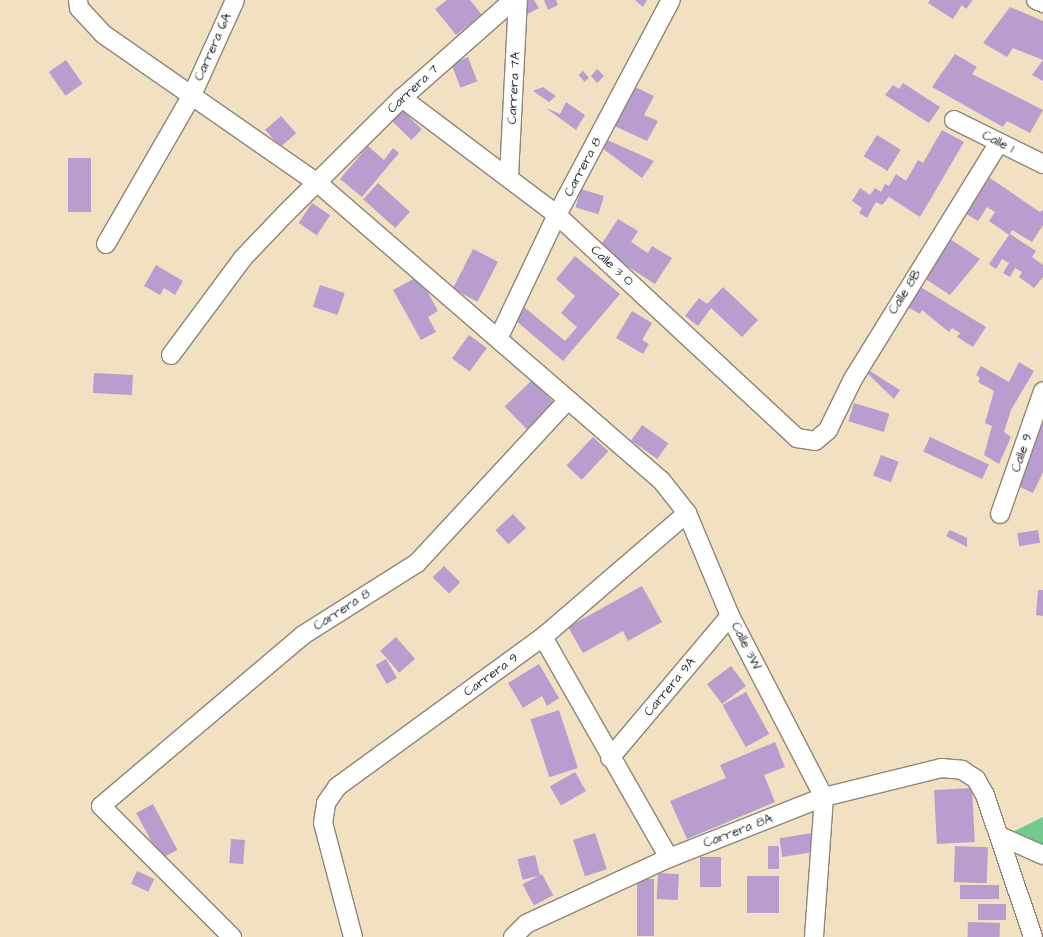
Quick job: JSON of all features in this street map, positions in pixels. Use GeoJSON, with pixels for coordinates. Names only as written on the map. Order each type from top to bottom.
{"type":"FeatureCollection","features":[{"type":"Feature","properties":{"kind":"street","name":"Calle 3W"},"geometry":{"type":"LineString","coordinates":[[78,0],[79,8],[103,34],[319,184],[499,337],[568,400],[661,480],[687,513],[730,616],[824,797]]}},
{"type":"Feature","properties":{"kind":"street","name":"Carrera 6A"},"geometry":{"type":"LineString","coordinates":[[106,244],[192,95],[235,0]]}},
{"type":"Feature","properties":{"kind":"street","name":"Carrera 7"},"geometry":{"type":"LineString","coordinates":[[171,355],[244,258],[319,184],[402,98],[513,0]]}},
{"type":"Feature","properties":{"kind":"street","name":"Carrera 7A"},"geometry":{"type":"LineString","coordinates":[[509,176],[518,0]]}},
{"type":"Feature","properties":{"kind":"street","name":"Carrera 8"},"geometry":{"type":"LineString","coordinates":[[499,337],[557,215],[670,0]]}},
{"type":"Feature","properties":{"kind":"street"},"geometry":{"type":"LineString","coordinates":[[1036,0],[1043,4]]}},
{"type":"Feature","properties":{"kind":"street","name":"Calle 3 O"},"geometry":{"type":"LineString","coordinates":[[402,98],[509,176],[557,215],[797,438],[815,441]]}},
{"type":"Feature","properties":{"kind":"street","name":"Calle 1"},"geometry":{"type":"LineString","coordinates":[[954,120],[1043,164]]}},
{"type":"Feature","properties":{"kind":"street","name":"Calle 8B"},"geometry":{"type":"LineString","coordinates":[[815,441],[828,430],[861,366],[999,143]]}},
{"type":"Feature","properties":{"kind":"street","name":"Calle 9"},"geometry":{"type":"LineString","coordinates":[[1000,514],[1043,391]]}},
{"type":"Feature","properties":{"kind":"street","name":"Carrera 8"},"geometry":{"type":"LineString","coordinates":[[232,937],[101,806],[303,635],[417,562],[568,400]]}},
{"type":"Feature","properties":{"kind":"street","name":"Carrera 9"},"geometry":{"type":"LineString","coordinates":[[353,937],[331,846],[323,823],[326,803],[337,787],[543,637],[687,513]]}},
{"type":"Feature","properties":{"kind":"street","name":"Carrera 9A"},"geometry":{"type":"LineString","coordinates":[[610,758],[730,616]]}},
{"type":"Feature","properties":{"kind":"street"},"geometry":{"type":"LineString","coordinates":[[543,637],[610,758],[669,858]]}},
{"type":"Feature","properties":{"kind":"street","name":"Carrera 8A"},"geometry":{"type":"LineString","coordinates":[[513,937],[526,924],[669,858],[824,797],[941,768],[962,770],[976,779],[1002,837]]}},
{"type":"Feature","properties":{"kind":"street"},"geometry":{"type":"LineString","coordinates":[[814,937],[824,797]]}},
{"type":"Feature","properties":{"kind":"street"},"geometry":{"type":"LineString","coordinates":[[1002,837],[1043,855]]}},
{"type":"Feature","properties":{"kind":"street"},"geometry":{"type":"LineString","coordinates":[[1002,837],[1033,937]]}},
{"type":"Feature","properties":{"kind":"green space"},"geometry":{"type":"Polygon","coordinates":[[[1043,817],[1043,847],[1002,837],[1043,817]]]}},
{"type":"Feature","properties":{"kind":"building"},"geometry":{"type":"Polygon","coordinates":[[[447,0],[470,0],[482,15],[456,35],[435,9],[447,0]]]}},
{"type":"Feature","properties":{"kind":"building"},"geometry":{"type":"Polygon","coordinates":[[[523,0],[534,0],[539,8],[522,17],[523,0]]]}},
{"type":"Feature","properties":{"kind":"building"},"geometry":{"type":"Polygon","coordinates":[[[544,0],[556,0],[558,5],[548,10],[544,0]]]}},
{"type":"Feature","properties":{"kind":"building"},"geometry":{"type":"Polygon","coordinates":[[[635,0],[647,0],[643,7],[635,0]]]}},
{"type":"Feature","properties":{"kind":"building"},"geometry":{"type":"Polygon","coordinates":[[[930,0],[973,0],[966,9],[962,5],[953,19],[928,3],[930,0]]]}},
{"type":"Feature","properties":{"kind":"building"},"geometry":{"type":"Polygon","coordinates":[[[1010,7],[1043,21],[1043,60],[1013,48],[1007,57],[983,43],[1010,7]]]}},
{"type":"Feature","properties":{"kind":"building"},"geometry":{"type":"Polygon","coordinates":[[[955,54],[977,67],[972,74],[1043,110],[1030,133],[1007,121],[1003,127],[932,87],[955,54]]]}},
{"type":"Feature","properties":{"kind":"building"},"geometry":{"type":"Polygon","coordinates":[[[468,57],[477,81],[461,88],[451,63],[468,57]]]}},
{"type":"Feature","properties":{"kind":"building"},"geometry":{"type":"Polygon","coordinates":[[[66,60],[83,84],[65,96],[49,72],[66,60]]]}},
{"type":"Feature","properties":{"kind":"building"},"geometry":{"type":"Polygon","coordinates":[[[1043,60],[1043,81],[1032,75],[1043,60]]]}},
{"type":"Feature","properties":{"kind":"building"},"geometry":{"type":"Polygon","coordinates":[[[597,69],[604,76],[597,83],[591,76],[597,69]]]}},
{"type":"Feature","properties":{"kind":"building"},"geometry":{"type":"Polygon","coordinates":[[[583,71],[589,78],[584,82],[578,75],[583,71]]]}},
{"type":"Feature","properties":{"kind":"building"},"geometry":{"type":"Polygon","coordinates":[[[903,83],[940,107],[929,123],[885,95],[893,85],[899,89],[903,83]]]}},
{"type":"Feature","properties":{"kind":"building"},"geometry":{"type":"Polygon","coordinates":[[[633,86],[654,96],[644,115],[658,121],[647,141],[610,124],[633,86]]]}},
{"type":"Feature","properties":{"kind":"building"},"geometry":{"type":"Polygon","coordinates":[[[543,87],[556,96],[549,102],[533,91],[543,87]]]}},
{"type":"Feature","properties":{"kind":"building"},"geometry":{"type":"Polygon","coordinates":[[[566,102],[585,115],[576,130],[546,108],[560,114],[566,102]]]}},
{"type":"Feature","properties":{"kind":"building"},"geometry":{"type":"Polygon","coordinates":[[[401,109],[422,129],[411,140],[391,120],[401,109]]]}},
{"type":"Feature","properties":{"kind":"building"},"geometry":{"type":"Polygon","coordinates":[[[281,116],[296,133],[280,147],[265,130],[281,116]]]}},
{"type":"Feature","properties":{"kind":"building"},"geometry":{"type":"Polygon","coordinates":[[[942,130],[964,142],[920,217],[889,197],[882,205],[876,202],[867,218],[859,213],[862,208],[852,201],[860,188],[870,195],[875,188],[881,192],[885,184],[889,186],[896,174],[906,181],[918,160],[923,163],[942,130]]]}},
{"type":"Feature","properties":{"kind":"building"},"geometry":{"type":"Polygon","coordinates":[[[877,135],[901,150],[887,171],[864,156],[877,135]]]}},
{"type":"Feature","properties":{"kind":"building"},"geometry":{"type":"Polygon","coordinates":[[[603,138],[654,161],[642,178],[598,145],[603,138]]]}},
{"type":"Feature","properties":{"kind":"building"},"geometry":{"type":"Polygon","coordinates":[[[368,146],[384,160],[393,148],[399,153],[362,197],[340,179],[368,146]]]}},
{"type":"Feature","properties":{"kind":"building"},"geometry":{"type":"Polygon","coordinates":[[[68,158],[91,158],[91,212],[68,212],[68,158]]]}},
{"type":"Feature","properties":{"kind":"building"},"geometry":{"type":"Polygon","coordinates":[[[987,176],[1040,212],[1043,210],[1043,225],[1032,242],[1012,230],[1010,234],[1036,251],[1032,257],[1043,265],[1043,277],[1034,288],[1019,277],[1022,272],[1015,268],[1010,277],[1003,273],[1009,263],[1002,259],[996,269],[989,264],[1009,235],[989,221],[995,212],[987,207],[978,221],[963,212],[987,176]]]}},
{"type":"Feature","properties":{"kind":"building"},"geometry":{"type":"Polygon","coordinates":[[[378,183],[410,212],[395,228],[363,199],[378,183]]]}},
{"type":"Feature","properties":{"kind":"building"},"geometry":{"type":"Polygon","coordinates":[[[581,189],[604,196],[598,214],[575,207],[581,189]]]}},
{"type":"Feature","properties":{"kind":"building"},"geometry":{"type":"Polygon","coordinates":[[[312,203],[330,215],[317,235],[299,223],[312,203]]]}},
{"type":"Feature","properties":{"kind":"building"},"geometry":{"type":"Polygon","coordinates":[[[618,219],[638,231],[631,242],[648,253],[652,246],[672,258],[655,284],[599,248],[618,219]]]}},
{"type":"Feature","properties":{"kind":"building"},"geometry":{"type":"Polygon","coordinates":[[[950,239],[980,259],[950,295],[924,278],[950,239]]]}},
{"type":"Feature","properties":{"kind":"building"},"geometry":{"type":"Polygon","coordinates":[[[473,249],[498,262],[478,302],[453,289],[473,249]]]}},
{"type":"Feature","properties":{"kind":"building"},"geometry":{"type":"Polygon","coordinates":[[[575,256],[620,294],[563,361],[514,319],[524,307],[565,341],[577,327],[561,313],[575,296],[556,279],[575,256]]]}},
{"type":"Feature","properties":{"kind":"building"},"geometry":{"type":"Polygon","coordinates":[[[156,265],[183,281],[175,295],[164,288],[160,295],[144,286],[156,265]]]}},
{"type":"Feature","properties":{"kind":"building"},"geometry":{"type":"Polygon","coordinates":[[[419,276],[438,311],[428,317],[436,332],[421,340],[393,290],[419,276]]]}},
{"type":"Feature","properties":{"kind":"building"},"geometry":{"type":"Polygon","coordinates":[[[320,285],[345,293],[338,315],[313,307],[320,285]]]}},
{"type":"Feature","properties":{"kind":"building"},"geometry":{"type":"Polygon","coordinates":[[[919,286],[986,327],[973,347],[957,337],[960,333],[952,328],[949,332],[922,310],[920,314],[906,306],[919,286]]]}},
{"type":"Feature","properties":{"kind":"building"},"geometry":{"type":"Polygon","coordinates":[[[723,287],[758,320],[742,337],[711,308],[698,326],[685,316],[699,298],[707,304],[723,287]]]}},
{"type":"Feature","properties":{"kind":"building"},"geometry":{"type":"Polygon","coordinates":[[[632,311],[652,323],[642,340],[649,344],[643,354],[616,338],[632,311]]]}},
{"type":"Feature","properties":{"kind":"building"},"geometry":{"type":"Polygon","coordinates":[[[469,335],[487,348],[470,371],[452,358],[469,335]]]}},
{"type":"Feature","properties":{"kind":"building"},"geometry":{"type":"Polygon","coordinates":[[[1019,362],[1034,371],[1011,410],[1004,432],[1011,437],[999,464],[984,455],[992,426],[985,423],[994,391],[978,382],[980,378],[976,375],[981,366],[1009,382],[1019,362]]]}},
{"type":"Feature","properties":{"kind":"building"},"geometry":{"type":"Polygon","coordinates":[[[870,371],[900,390],[894,399],[868,374],[870,371]]]}},
{"type":"Feature","properties":{"kind":"building"},"geometry":{"type":"Polygon","coordinates":[[[94,373],[133,375],[132,395],[93,393],[94,373]]]}},
{"type":"Feature","properties":{"kind":"building"},"geometry":{"type":"Polygon","coordinates":[[[532,380],[554,403],[527,429],[505,406],[532,380]]]}},
{"type":"Feature","properties":{"kind":"building"},"geometry":{"type":"Polygon","coordinates":[[[854,403],[889,414],[884,432],[848,421],[854,403]]]}},
{"type":"Feature","properties":{"kind":"building"},"geometry":{"type":"Polygon","coordinates":[[[1043,417],[1043,472],[1033,493],[1013,484],[1043,417]]]}},
{"type":"Feature","properties":{"kind":"building"},"geometry":{"type":"Polygon","coordinates":[[[642,425],[668,443],[657,459],[631,441],[642,425]]]}},
{"type":"Feature","properties":{"kind":"building"},"geometry":{"type":"Polygon","coordinates":[[[593,437],[608,451],[582,480],[566,466],[593,437]]]}},
{"type":"Feature","properties":{"kind":"building"},"geometry":{"type":"Polygon","coordinates":[[[930,437],[989,464],[982,479],[923,452],[930,437]]]}},
{"type":"Feature","properties":{"kind":"building"},"geometry":{"type":"Polygon","coordinates":[[[881,455],[899,462],[891,482],[873,476],[881,455]]]}},
{"type":"Feature","properties":{"kind":"building"},"geometry":{"type":"Polygon","coordinates":[[[513,514],[526,528],[508,544],[495,530],[513,514]]]}},
{"type":"Feature","properties":{"kind":"building"},"geometry":{"type":"Polygon","coordinates":[[[950,530],[967,538],[967,547],[946,536],[950,530]]]}},
{"type":"Feature","properties":{"kind":"building"},"geometry":{"type":"Polygon","coordinates":[[[1038,530],[1040,543],[1019,546],[1017,533],[1038,530]]]}},
{"type":"Feature","properties":{"kind":"building"},"geometry":{"type":"Polygon","coordinates":[[[444,566],[460,582],[449,594],[433,577],[444,566]]]}},
{"type":"Feature","properties":{"kind":"building"},"geometry":{"type":"Polygon","coordinates":[[[642,586],[662,622],[628,641],[623,631],[583,653],[568,627],[642,586]]]}},
{"type":"Feature","properties":{"kind":"building"},"geometry":{"type":"Polygon","coordinates":[[[1038,590],[1043,590],[1043,616],[1036,615],[1038,590]]]}},
{"type":"Feature","properties":{"kind":"building"},"geometry":{"type":"Polygon","coordinates":[[[396,637],[415,659],[399,673],[380,651],[396,637]]]}},
{"type":"Feature","properties":{"kind":"building"},"geometry":{"type":"Polygon","coordinates":[[[386,659],[397,678],[387,684],[376,665],[386,659]]]}},
{"type":"Feature","properties":{"kind":"building"},"geometry":{"type":"Polygon","coordinates":[[[539,664],[559,698],[547,706],[542,696],[523,708],[508,683],[539,664]]]}},
{"type":"Feature","properties":{"kind":"building"},"geometry":{"type":"Polygon","coordinates":[[[731,666],[746,686],[722,704],[707,684],[731,666]]]}},
{"type":"Feature","properties":{"kind":"building"},"geometry":{"type":"Polygon","coordinates":[[[746,692],[769,734],[746,747],[722,705],[746,692]]]}},
{"type":"Feature","properties":{"kind":"building"},"geometry":{"type":"Polygon","coordinates":[[[559,710],[578,768],[549,777],[530,719],[559,710]]]}},
{"type":"Feature","properties":{"kind":"building"},"geometry":{"type":"Polygon","coordinates":[[[775,742],[785,767],[764,775],[775,802],[687,839],[670,801],[726,778],[720,765],[775,742]]]}},
{"type":"Feature","properties":{"kind":"building"},"geometry":{"type":"Polygon","coordinates":[[[575,772],[586,791],[561,806],[550,786],[575,772]]]}},
{"type":"Feature","properties":{"kind":"building"},"geometry":{"type":"Polygon","coordinates":[[[972,788],[975,842],[937,844],[934,790],[972,788]]]}},
{"type":"Feature","properties":{"kind":"building"},"geometry":{"type":"Polygon","coordinates":[[[153,804],[177,850],[161,859],[136,813],[153,804]]]}},
{"type":"Feature","properties":{"kind":"building"},"geometry":{"type":"Polygon","coordinates":[[[595,833],[607,869],[585,876],[573,840],[595,833]]]}},
{"type":"Feature","properties":{"kind":"building"},"geometry":{"type":"Polygon","coordinates":[[[812,833],[815,852],[782,857],[779,838],[812,833]]]}},
{"type":"Feature","properties":{"kind":"building"},"geometry":{"type":"Polygon","coordinates":[[[231,839],[245,840],[243,864],[229,863],[231,839]]]}},
{"type":"Feature","properties":{"kind":"building"},"geometry":{"type":"Polygon","coordinates":[[[768,846],[779,846],[779,869],[768,869],[768,846]]]}},
{"type":"Feature","properties":{"kind":"building"},"geometry":{"type":"Polygon","coordinates":[[[955,846],[988,847],[987,883],[954,882],[955,846]]]}},
{"type":"Feature","properties":{"kind":"building"},"geometry":{"type":"Polygon","coordinates":[[[535,855],[540,875],[523,880],[518,859],[535,855]]]}},
{"type":"Feature","properties":{"kind":"building"},"geometry":{"type":"Polygon","coordinates":[[[700,857],[721,857],[721,887],[700,887],[700,857]]]}},
{"type":"Feature","properties":{"kind":"building"},"geometry":{"type":"Polygon","coordinates":[[[137,871],[154,879],[148,892],[131,884],[137,871]]]}},
{"type":"Feature","properties":{"kind":"building"},"geometry":{"type":"Polygon","coordinates":[[[658,873],[679,874],[678,900],[657,899],[658,873]]]}},
{"type":"Feature","properties":{"kind":"building"},"geometry":{"type":"Polygon","coordinates":[[[542,874],[553,895],[534,906],[523,884],[542,874]]]}},
{"type":"Feature","properties":{"kind":"building"},"geometry":{"type":"Polygon","coordinates":[[[747,876],[779,876],[779,913],[747,913],[747,876]]]}},
{"type":"Feature","properties":{"kind":"building"},"geometry":{"type":"Polygon","coordinates":[[[637,879],[654,879],[654,936],[637,936],[637,879]]]}},
{"type":"Feature","properties":{"kind":"building"},"geometry":{"type":"Polygon","coordinates":[[[960,885],[999,885],[999,899],[960,899],[960,885]]]}},
{"type":"Feature","properties":{"kind":"building"},"geometry":{"type":"Polygon","coordinates":[[[978,904],[1006,904],[1006,920],[978,920],[978,904]]]}},
{"type":"Feature","properties":{"kind":"building"},"geometry":{"type":"Polygon","coordinates":[[[968,922],[1000,923],[999,937],[967,937],[968,922]]]}}]}
